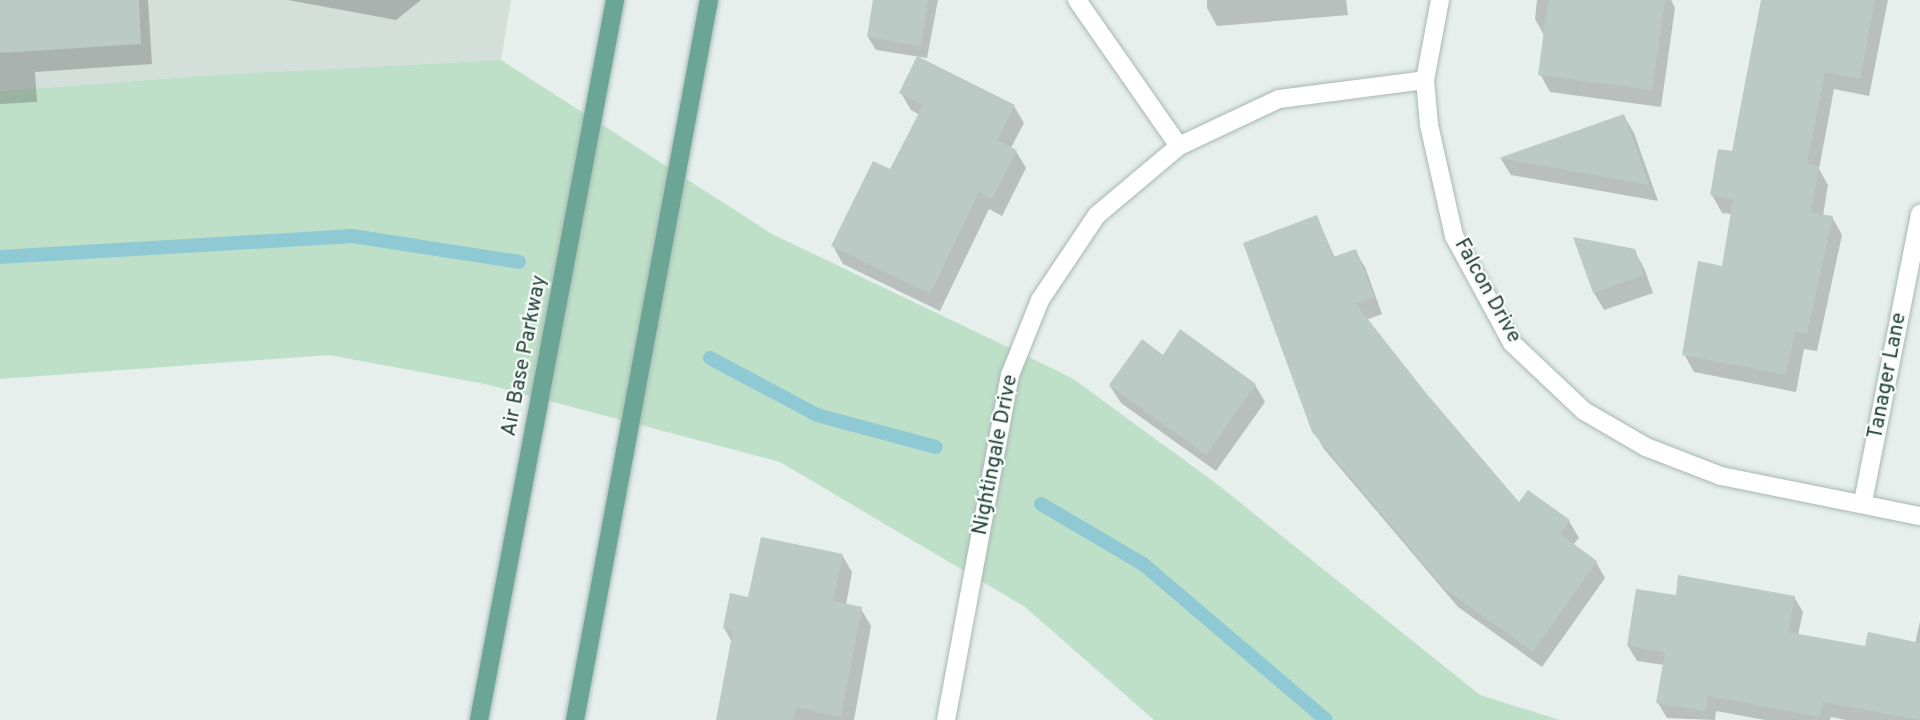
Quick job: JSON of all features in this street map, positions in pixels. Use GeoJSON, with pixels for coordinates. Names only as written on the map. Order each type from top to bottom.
{"type":"FeatureCollection","features":[{"type":"Feature","properties":{"kind":"main road","name":"Air Base Parkway"},"geometry":{"type":"LineString","coordinates":[[479,720],[615,0]]}},
{"type":"Feature","properties":{"kind":"main road"},"geometry":{"type":"LineString","coordinates":[[575,720],[709,0]]}},
{"type":"Feature","properties":{"kind":"street"},"geometry":{"type":"LineString","coordinates":[[1077,0],[1179,146]]}},
{"type":"Feature","properties":{"kind":"street","name":"Falcon Drive"},"geometry":{"type":"LineString","coordinates":[[1440,0],[1425,80],[1429,125],[1454,236],[1512,343],[1584,411],[1646,447],[1721,476],[1863,502],[1920,516]]}},
{"type":"Feature","properties":{"kind":"street","name":"Nightingale Drive"},"geometry":{"type":"LineString","coordinates":[[946,720],[1010,375],[1040,300],[1097,215],[1179,146],[1279,99],[1425,80]]}},
{"type":"Feature","properties":{"kind":"street","name":"Tanager Lane"},"geometry":{"type":"LineString","coordinates":[[1863,502],[1920,214]]}},
{"type":"Feature","properties":{"kind":"shaded area"},"geometry":{"type":"Polygon","coordinates":[[[0,0],[511,0],[501,60],[213,75],[0,91],[0,0]]]}},
{"type":"Feature","properties":{"kind":"green space"},"geometry":{"type":"Polygon","coordinates":[[[501,60],[772,234],[1072,378],[1217,484],[1480,695],[1560,720],[1154,720],[1025,607],[780,462],[485,384],[329,355],[0,379],[0,91],[213,75],[501,60]]]}},
{"type":"Feature","properties":{"kind":"building"},"geometry":{"type":"Polygon","coordinates":[[[0,0],[139,0],[141,44],[0,53],[0,0]]]}},
{"type":"Feature","properties":{"kind":"building"},"geometry":{"type":"Polygon","coordinates":[[[873,0],[928,0],[921,46],[867,37],[873,0]]]}},
{"type":"Feature","properties":{"kind":"building"},"geometry":{"type":"Polygon","coordinates":[[[1548,0],[1665,0],[1652,90],[1538,75],[1548,0]]]}},
{"type":"Feature","properties":{"kind":"building"},"geometry":{"type":"Polygon","coordinates":[[[1761,0],[1875,0],[1860,79],[1825,72],[1807,164],[1819,166],[1811,213],[1833,216],[1807,334],[1795,332],[1786,375],[1682,355],[1698,261],[1722,266],[1733,200],[1710,195],[1718,149],[1732,151],[1761,0]]]}},
{"type":"Feature","properties":{"kind":"building"},"geometry":{"type":"Polygon","coordinates":[[[917,56],[1015,105],[997,140],[1017,150],[992,199],[979,192],[930,294],[831,246],[873,161],[890,169],[923,105],[899,93],[917,56]]]}},
{"type":"Feature","properties":{"kind":"building"},"geometry":{"type":"Polygon","coordinates":[[[1624,114],[1649,185],[1499,158],[1624,114]]]}},
{"type":"Feature","properties":{"kind":"building"},"geometry":{"type":"Polygon","coordinates":[[[1317,215],[1333,257],[1356,249],[1374,297],[1356,304],[1426,393],[1519,502],[1528,490],[1570,520],[1560,534],[1597,561],[1533,652],[1446,590],[1312,432],[1243,243],[1317,215]]]}},
{"type":"Feature","properties":{"kind":"building"},"geometry":{"type":"Polygon","coordinates":[[[1573,237],[1635,249],[1644,275],[1593,293],[1573,237]]]}},
{"type":"Feature","properties":{"kind":"building"},"geometry":{"type":"Polygon","coordinates":[[[1180,329],[1256,384],[1206,455],[1109,385],[1142,339],[1163,355],[1180,329]]]}},
{"type":"Feature","properties":{"kind":"building"},"geometry":{"type":"Polygon","coordinates":[[[761,537],[843,554],[833,601],[862,607],[841,717],[796,707],[793,720],[716,720],[733,630],[723,628],[730,593],[748,597],[761,537]]]}},
{"type":"Feature","properties":{"kind":"building"},"geometry":{"type":"Polygon","coordinates":[[[1678,575],[1795,596],[1788,632],[1865,646],[1868,632],[1920,643],[1920,720],[1823,702],[1820,717],[1708,696],[1705,711],[1656,703],[1665,652],[1627,646],[1636,589],[1676,595],[1678,575]]]}},
{"type":"Feature","properties":{"kind":"waterway"},"geometry":{"type":"LineString","coordinates":[[0,257],[352,236],[519,262]]}},
{"type":"Feature","properties":{"kind":"waterway"},"geometry":{"type":"LineString","coordinates":[[710,358],[817,415],[936,447]]}},
{"type":"Feature","properties":{"kind":"waterway"},"geometry":{"type":"LineString","coordinates":[[1041,504],[1143,564],[1326,720]]}}]}
